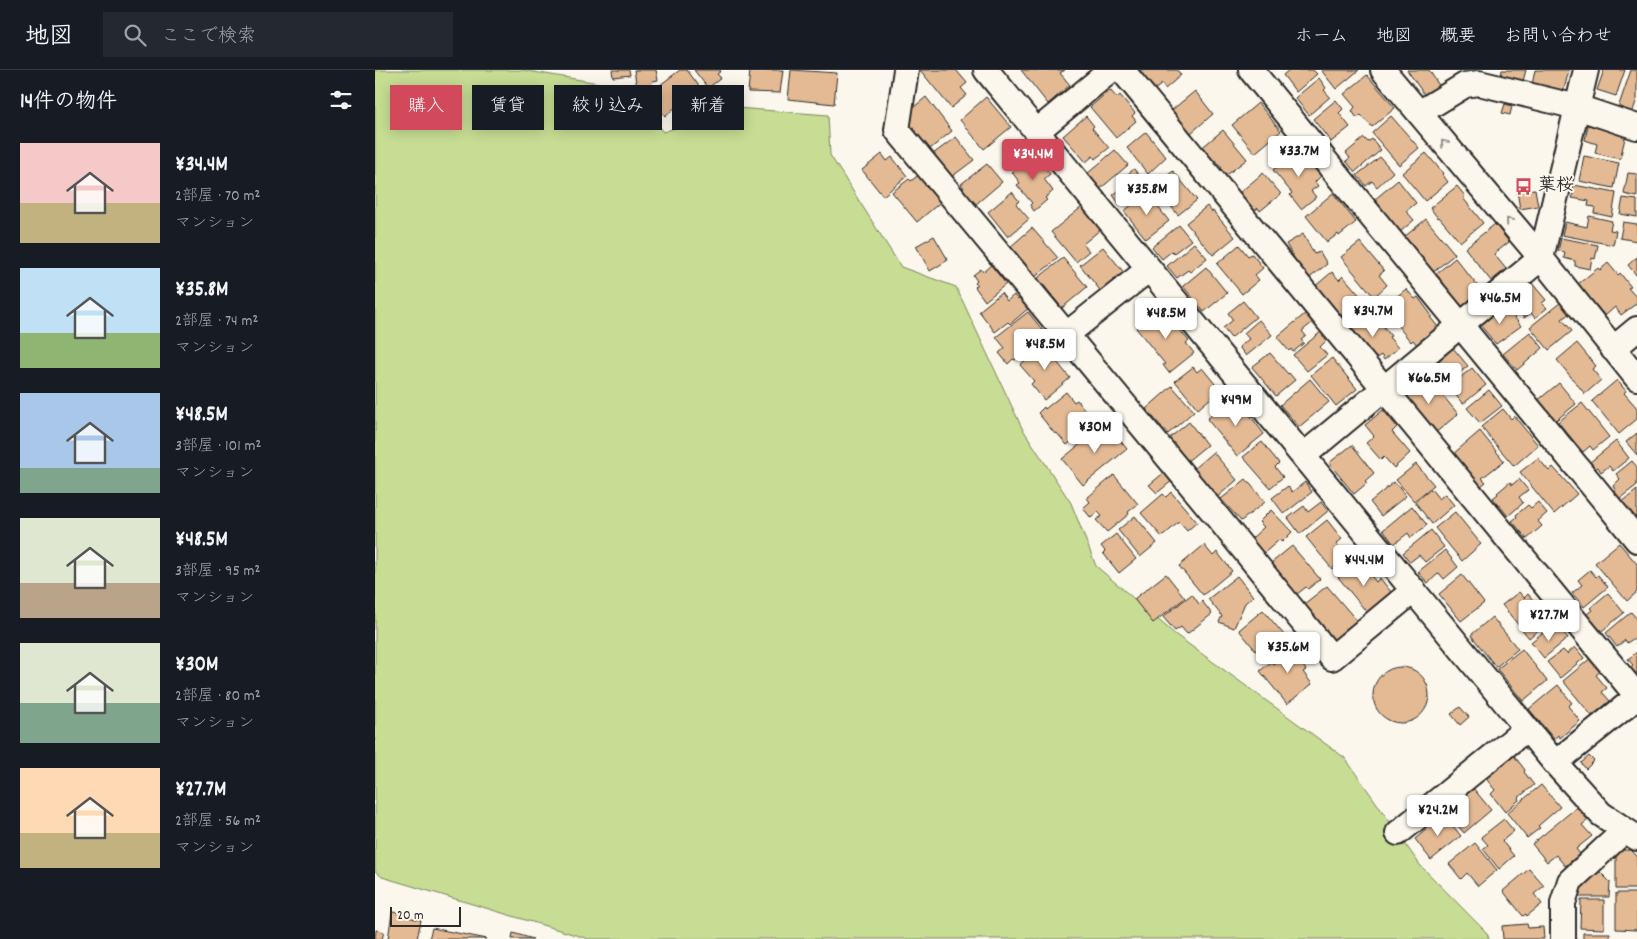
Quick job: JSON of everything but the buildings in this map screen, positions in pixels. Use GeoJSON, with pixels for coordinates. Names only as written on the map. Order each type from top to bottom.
{"type":"FeatureCollection","features":[{"type":"Feature","properties":{"kind":"street"},"geometry":{"type":"LineString","coordinates":[[906,70],[897,130],[1332,658],[1414,590]]}},
{"type":"Feature","properties":{"kind":"street"},"geometry":{"type":"LineString","coordinates":[[986,70],[1526,729],[1601,814],[1631,834],[1570,881],[1563,903],[1563,939]]}},
{"type":"Feature","properties":{"kind":"street"},"geometry":{"type":"LineString","coordinates":[[1036,132],[1111,70]]}},
{"type":"Feature","properties":{"kind":"street"},"geometry":{"type":"LineString","coordinates":[[1122,70],[1637,697],[1555,763]]}},
{"type":"Feature","properties":{"kind":"street"},"geometry":{"type":"LineString","coordinates":[[1251,70],[1637,540]]}},
{"type":"Feature","properties":{"kind":"street"},"geometry":{"type":"LineString","coordinates":[[1383,70],[1541,258],[1637,378]]}},
{"type":"Feature","properties":{"kind":"street"},"geometry":{"type":"LineString","coordinates":[[1303,456],[1541,258],[1586,70]]}},
{"type":"Feature","properties":{"kind":"street"},"geometry":{"type":"LineString","coordinates":[[1419,113],[1465,85],[1479,83],[1577,107],[1637,127]]}},
{"type":"Feature","properties":{"kind":"street"},"geometry":{"type":"LineString","coordinates":[[1067,334],[1149,269]]}},
{"type":"Feature","properties":{"kind":"street"},"geometry":{"type":"LineString","coordinates":[[1613,349],[1637,329]]}},
{"type":"Feature","properties":{"kind":"street"},"geometry":{"type":"LineString","coordinates":[[1398,833],[1526,729]]}},
{"type":"Feature","properties":{"kind":"green space"},"geometry":{"type":"Polygon","coordinates":[[[375,70],[522,70],[610,85],[554,85],[554,130],[661,130],[663,132],[672,129],[744,130],[744,109],[828,115],[830,155],[901,267],[956,287],[1022,428],[1071,503],[1096,566],[1176,635],[1345,758],[1420,865],[1487,933],[1489,939],[589,939],[382,877],[375,871],[375,70]]]}},
{"type":"Feature","properties":{"kind":"place","name":"葉桜"},"geometry":{"type":"Point","coordinates":[1524,186]}}]}
